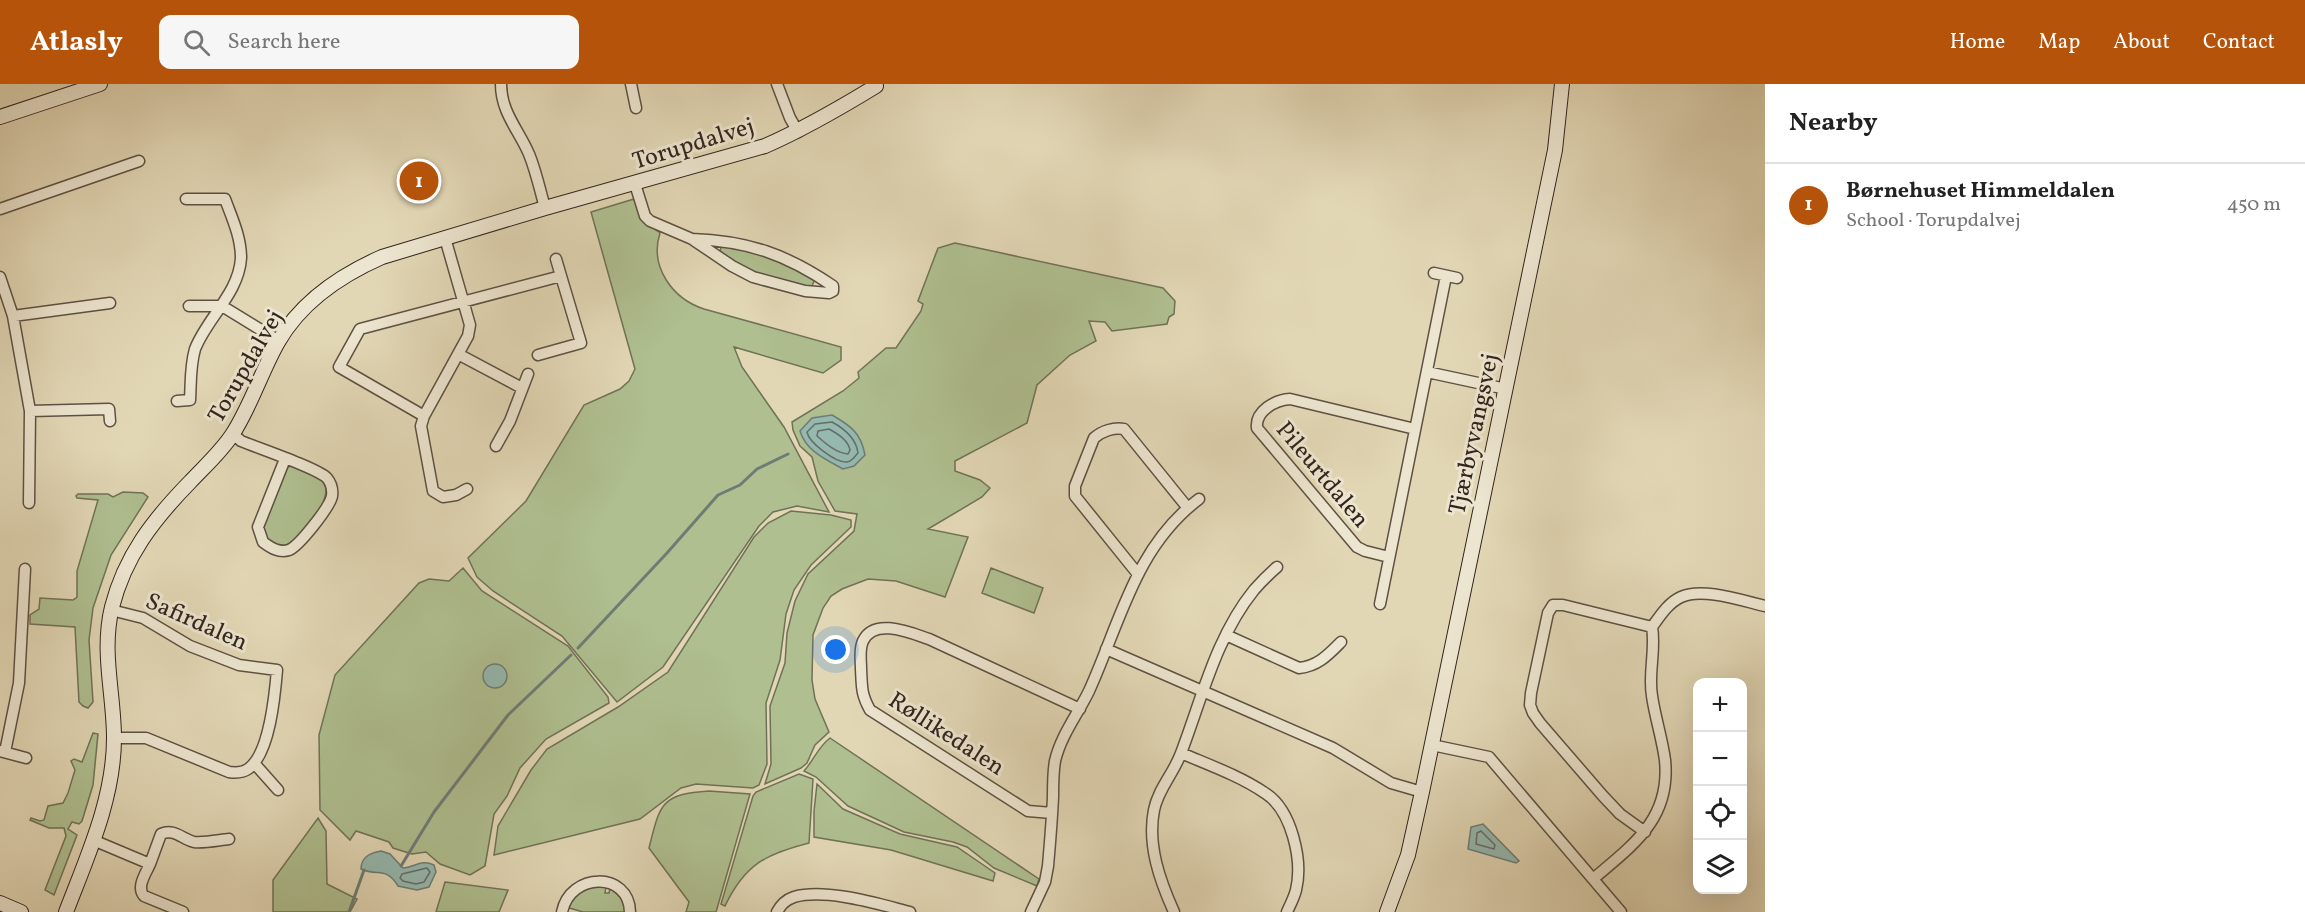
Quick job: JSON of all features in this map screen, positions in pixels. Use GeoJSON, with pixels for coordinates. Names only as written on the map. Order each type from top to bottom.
{"type":"FeatureCollection","features":[{"type":"Feature","properties":{"kind":"street"},"geometry":{"type":"LineString","coordinates":[[0,117],[100,84]]}},
{"type":"Feature","properties":{"kind":"street"},"geometry":{"type":"LineString","coordinates":[[501,84],[502,101],[507,115],[529,153],[545,208]]}},
{"type":"Feature","properties":{"kind":"street"},"geometry":{"type":"LineString","coordinates":[[631,84],[636,108]]}},
{"type":"Feature","properties":{"kind":"street"},"geometry":{"type":"LineString","coordinates":[[777,84],[798,132]]}},
{"type":"Feature","properties":{"kind":"street","name":"Torupdalvej"},"geometry":{"type":"LineString","coordinates":[[66,912],[108,792],[114,738],[106,655],[111,610],[117,586],[138,542],[160,514],[233,434],[279,341],[307,305],[338,280],[382,257],[765,146],[798,132],[876,86],[875,84]]}},
{"type":"Feature","properties":{"kind":"street","name":"Tjærbyvangsvej"},"geometry":{"type":"LineString","coordinates":[[1387,912],[1408,855],[1432,745],[1555,150],[1562,84]]}},
{"type":"Feature","properties":{"kind":"street"},"geometry":{"type":"LineString","coordinates":[[0,209],[139,161]]}},
{"type":"Feature","properties":{"kind":"street"},"geometry":{"type":"LineString","coordinates":[[635,184],[645,216],[650,221],[692,239],[732,266],[764,281],[805,291],[829,293],[833,291],[833,286],[812,272],[767,250],[731,242],[692,239]]}},
{"type":"Feature","properties":{"kind":"street"},"geometry":{"type":"LineString","coordinates":[[177,401],[190,400],[191,368],[195,350],[222,306],[239,270],[241,258],[239,238],[225,199],[186,199]]}},
{"type":"Feature","properties":{"kind":"street"},"geometry":{"type":"LineString","coordinates":[[445,238],[470,325],[468,336],[424,416],[421,434],[433,491],[443,497],[456,495],[467,489]]}},
{"type":"Feature","properties":{"kind":"street"},"geometry":{"type":"LineString","coordinates":[[538,355],[580,343],[556,259]]}},
{"type":"Feature","properties":{"kind":"street","name":"Pileurtdalen"},"geometry":{"type":"LineString","coordinates":[[1380,603],[1426,372],[1452,277],[1434,273]]}},
{"type":"Feature","properties":{"kind":"street"},"geometry":{"type":"LineString","coordinates":[[424,416],[339,368],[360,329],[561,276]]}},
{"type":"Feature","properties":{"kind":"street"},"geometry":{"type":"LineString","coordinates":[[0,277],[13,316],[30,411],[29,503]]}},
{"type":"Feature","properties":{"kind":"street"},"geometry":{"type":"LineString","coordinates":[[13,316],[110,303]]}},
{"type":"Feature","properties":{"kind":"street"},"geometry":{"type":"LineString","coordinates":[[189,306],[222,306],[279,341]]}},
{"type":"Feature","properties":{"kind":"street"},"geometry":{"type":"LineString","coordinates":[[458,354],[522,388]]}},
{"type":"Feature","properties":{"kind":"street"},"geometry":{"type":"LineString","coordinates":[[1426,372],[1506,389]]}},
{"type":"Feature","properties":{"kind":"street"},"geometry":{"type":"LineString","coordinates":[[496,446],[510,421],[528,374]]}},
{"type":"Feature","properties":{"kind":"street","name":"Pileurtdalen"},"geometry":{"type":"LineString","coordinates":[[1389,557],[1357,547],[1257,429],[1256,422],[1259,415],[1279,400],[1290,399],[1415,429]]}},
{"type":"Feature","properties":{"kind":"street"},"geometry":{"type":"LineString","coordinates":[[30,411],[109,409],[110,421]]}},
{"type":"Feature","properties":{"kind":"street"},"geometry":{"type":"LineString","coordinates":[[1137,573],[1075,496],[1075,486],[1094,438],[1100,433],[1117,428],[1124,429],[1187,507]]}},
{"type":"Feature","properties":{"kind":"street"},"geometry":{"type":"LineString","coordinates":[[233,434],[242,441],[285,459],[326,478],[332,486],[330,501],[300,542],[289,550],[280,551],[263,542],[258,527],[285,459]]}},
{"type":"Feature","properties":{"kind":"street"},"geometry":{"type":"LineString","coordinates":[[1031,912],[1048,866],[1055,762],[1061,741],[1080,709],[1137,573],[1163,534],[1187,507],[1199,499]]}},
{"type":"Feature","properties":{"kind":"street"},"geometry":{"type":"LineString","coordinates":[[1174,912],[1159,881],[1153,838],[1154,811],[1161,790],[1173,772],[1181,753],[1226,635],[1254,590],[1277,567]]}},
{"type":"Feature","properties":{"kind":"street"},"geometry":{"type":"LineString","coordinates":[[25,569],[19,683],[2,752],[26,758]]}},
{"type":"Feature","properties":{"kind":"street"},"geometry":{"type":"LineString","coordinates":[[1593,879],[1637,842],[1654,818],[1663,799],[1666,779],[1662,744],[1652,695],[1654,639],[1652,627],[1672,603],[1691,593],[1708,594],[1765,606]]}},
{"type":"Feature","properties":{"kind":"street"},"geometry":{"type":"LineString","coordinates":[[1645,832],[1620,814],[1603,796],[1540,723],[1530,705],[1548,613],[1553,605],[1563,605],[1652,627]]}},
{"type":"Feature","properties":{"kind":"street","name":"Safirdalen"},"geometry":{"type":"LineString","coordinates":[[111,610],[143,618],[190,646],[238,665],[277,670],[275,705],[255,763]]}},
{"type":"Feature","properties":{"kind":"street","name":"Røllikedalen"},"geometry":{"type":"LineString","coordinates":[[1052,813],[1028,811],[870,710],[862,697],[861,651],[864,640],[870,632],[880,628],[904,630],[929,639],[1080,709]]}},
{"type":"Feature","properties":{"kind":"street"},"geometry":{"type":"LineString","coordinates":[[1226,635],[1299,668],[1312,667],[1323,660],[1341,642]]}},
{"type":"Feature","properties":{"kind":"street"},"geometry":{"type":"LineString","coordinates":[[1106,649],[1333,748],[1391,783],[1422,792]]}},
{"type":"Feature","properties":{"kind":"street"},"geometry":{"type":"LineString","coordinates":[[114,738],[146,738],[229,772],[239,773],[255,763],[278,790]]}},
{"type":"Feature","properties":{"kind":"street"},"geometry":{"type":"LineString","coordinates":[[1432,745],[1489,757],[1621,912]]}},
{"type":"Feature","properties":{"kind":"street"},"geometry":{"type":"LineString","coordinates":[[1181,753],[1267,794],[1280,807],[1292,832],[1298,864],[1296,890],[1287,912]]}},
{"type":"Feature","properties":{"kind":"street"},"geometry":{"type":"LineString","coordinates":[[183,912],[144,896],[141,892],[161,834],[171,832],[195,842],[230,839]]}},
{"type":"Feature","properties":{"kind":"street"},"geometry":{"type":"LineString","coordinates":[[93,840],[150,864]]}},
{"type":"Feature","properties":{"kind":"street"},"geometry":{"type":"LineString","coordinates":[[562,912],[567,897],[582,884],[596,881],[611,884],[625,893],[630,903],[630,912]]}},
{"type":"Feature","properties":{"kind":"street"},"geometry":{"type":"LineString","coordinates":[[777,912],[783,903],[794,897],[814,895],[882,909],[910,912]]}},
{"type":"Feature","properties":{"kind":"street"},"geometry":{"type":"LineString","coordinates":[[0,903],[21,912]]}},
{"type":"Feature","properties":{"kind":"green space"},"geometry":{"type":"Polygon","coordinates":[[[634,199],[644,219],[660,233],[657,246],[661,269],[666,280],[682,298],[704,309],[841,347],[841,360],[823,373],[734,347],[742,367],[784,427],[829,512],[797,506],[773,512],[759,526],[663,667],[617,702],[562,636],[493,591],[477,577],[468,558],[526,501],[584,405],[620,389],[629,381],[635,369],[591,212],[634,199]]]}},
{"type":"Feature","properties":{"kind":"green space"},"geometry":{"type":"Polygon","coordinates":[[[955,243],[1163,288],[1175,301],[1174,314],[1169,317],[1167,324],[1112,331],[1105,322],[1089,321],[1096,341],[1070,355],[1037,385],[1027,423],[955,461],[955,471],[980,480],[990,488],[982,497],[928,529],[968,537],[945,597],[896,581],[868,579],[831,596],[823,608],[813,635],[812,680],[815,699],[829,732],[815,745],[807,763],[801,768],[765,784],[771,764],[770,706],[785,663],[787,633],[795,601],[808,574],[854,531],[857,514],[835,511],[818,481],[812,457],[800,446],[792,422],[843,391],[859,378],[858,372],[886,348],[896,348],[921,311],[923,304],[918,301],[938,248],[955,243]]]}},
{"type":"Feature","properties":{"kind":"green space"},"geometry":{"type":"Polygon","coordinates":[[[722,244],[761,252],[815,279],[811,288],[763,278],[719,255],[722,244]]]}},
{"type":"Feature","properties":{"kind":"green space"},"geometry":{"type":"Polygon","coordinates":[[[291,466],[318,477],[324,483],[326,490],[320,510],[305,530],[288,544],[279,546],[264,538],[263,519],[285,468],[291,466]]]}},
{"type":"Feature","properties":{"kind":"green space"},"geometry":{"type":"Polygon","coordinates":[[[123,492],[143,493],[148,497],[111,555],[93,608],[89,640],[93,702],[88,708],[79,702],[75,627],[30,624],[30,615],[39,609],[40,598],[73,600],[77,597],[77,571],[98,500],[76,496],[78,494],[108,494],[113,497],[123,492]]]}},
{"type":"Feature","properties":{"kind":"green space"},"geometry":{"type":"Polygon","coordinates":[[[791,511],[831,515],[851,520],[851,527],[811,565],[794,590],[786,614],[780,660],[766,703],[767,764],[759,785],[753,788],[696,784],[681,788],[640,819],[494,855],[498,826],[531,770],[547,749],[618,707],[668,672],[754,537],[768,523],[791,511]]]}},
{"type":"Feature","properties":{"kind":"green space"},"geometry":{"type":"Polygon","coordinates":[[[463,568],[482,591],[568,646],[608,697],[609,703],[546,739],[520,768],[507,796],[494,814],[485,866],[470,875],[440,864],[426,852],[412,854],[393,848],[389,842],[356,831],[350,840],[320,810],[319,735],[335,675],[419,583],[429,579],[449,581],[463,568]]]}},
{"type":"Feature","properties":{"kind":"green space"},"geometry":{"type":"Polygon","coordinates":[[[991,568],[1043,588],[1034,613],[982,593],[991,568]]]}},
{"type":"Feature","properties":{"kind":"green space"},"geometry":{"type":"Polygon","coordinates":[[[93,733],[98,734],[93,785],[82,821],[79,824],[72,822],[68,829],[77,835],[54,895],[45,890],[66,836],[64,828],[49,828],[30,820],[31,818],[44,820],[48,806],[63,803],[75,770],[71,761],[74,759],[82,762],[93,733]]]}},
{"type":"Feature","properties":{"kind":"green space"},"geometry":{"type":"Polygon","coordinates":[[[830,738],[1039,879],[1037,886],[994,868],[967,847],[904,832],[848,806],[816,777],[804,771],[822,745],[830,738]]]}},
{"type":"Feature","properties":{"kind":"green space"},"geometry":{"type":"Polygon","coordinates":[[[799,774],[813,779],[809,843],[781,852],[758,863],[741,880],[725,906],[721,904],[753,796],[756,792],[799,774]]]}},
{"type":"Feature","properties":{"kind":"green space"},"geometry":{"type":"Polygon","coordinates":[[[817,784],[843,809],[900,834],[957,847],[995,873],[993,881],[891,850],[814,837],[817,784]]]}},
{"type":"Feature","properties":{"kind":"green space"},"geometry":{"type":"Polygon","coordinates":[[[709,791],[750,794],[716,912],[686,912],[689,902],[649,848],[656,821],[665,804],[680,795],[709,791]]]}},
{"type":"Feature","properties":{"kind":"green space"},"geometry":{"type":"Polygon","coordinates":[[[318,818],[326,831],[327,884],[357,899],[350,912],[273,912],[273,880],[318,818]]]}},
{"type":"Feature","properties":{"kind":"green space"},"geometry":{"type":"Polygon","coordinates":[[[445,882],[508,890],[499,912],[436,912],[445,882]]]}},
{"type":"Feature","properties":{"kind":"green space"},"geometry":{"type":"Polygon","coordinates":[[[606,886],[605,893],[609,893],[610,888],[622,897],[627,912],[583,912],[566,907],[581,889],[606,886]]]}},
{"type":"Feature","properties":{"kind":"water"},"geometry":{"type":"Polygon","coordinates":[[[832,415],[850,427],[861,441],[865,455],[854,466],[843,469],[830,462],[811,449],[803,438],[800,431],[812,418],[832,415]]]}},
{"type":"Feature","properties":{"kind":"water"},"geometry":{"type":"Polygon","coordinates":[[[495,664],[503,668],[507,676],[503,684],[495,688],[487,684],[483,676],[487,668],[495,664]]]}},
{"type":"Feature","properties":{"kind":"water"},"geometry":{"type":"Polygon","coordinates":[[[1483,824],[1519,861],[1516,863],[1468,849],[1471,827],[1483,824]]]}},
{"type":"Feature","properties":{"kind":"water"},"geometry":{"type":"Polygon","coordinates":[[[381,851],[390,854],[403,868],[422,863],[434,865],[436,872],[429,887],[417,890],[398,886],[386,874],[361,869],[367,856],[381,851]]]}},
{"type":"Feature","properties":{"kind":"waterway"},"geometry":{"type":"LineString","coordinates":[[578,648],[718,495],[740,485],[757,469],[788,454]]}},
{"type":"Feature","properties":{"kind":"waterway"},"geometry":{"type":"LineString","coordinates":[[401,866],[434,812],[508,715],[571,655]]}},
{"type":"Feature","properties":{"kind":"waterway"},"geometry":{"type":"LineString","coordinates":[[349,912],[364,870]]}},
{"type":"Feature","properties":{"kind":"place","name":"Børnehuset Himmeldalen"},"geometry":{"type":"Point","coordinates":[419,181]}}]}
